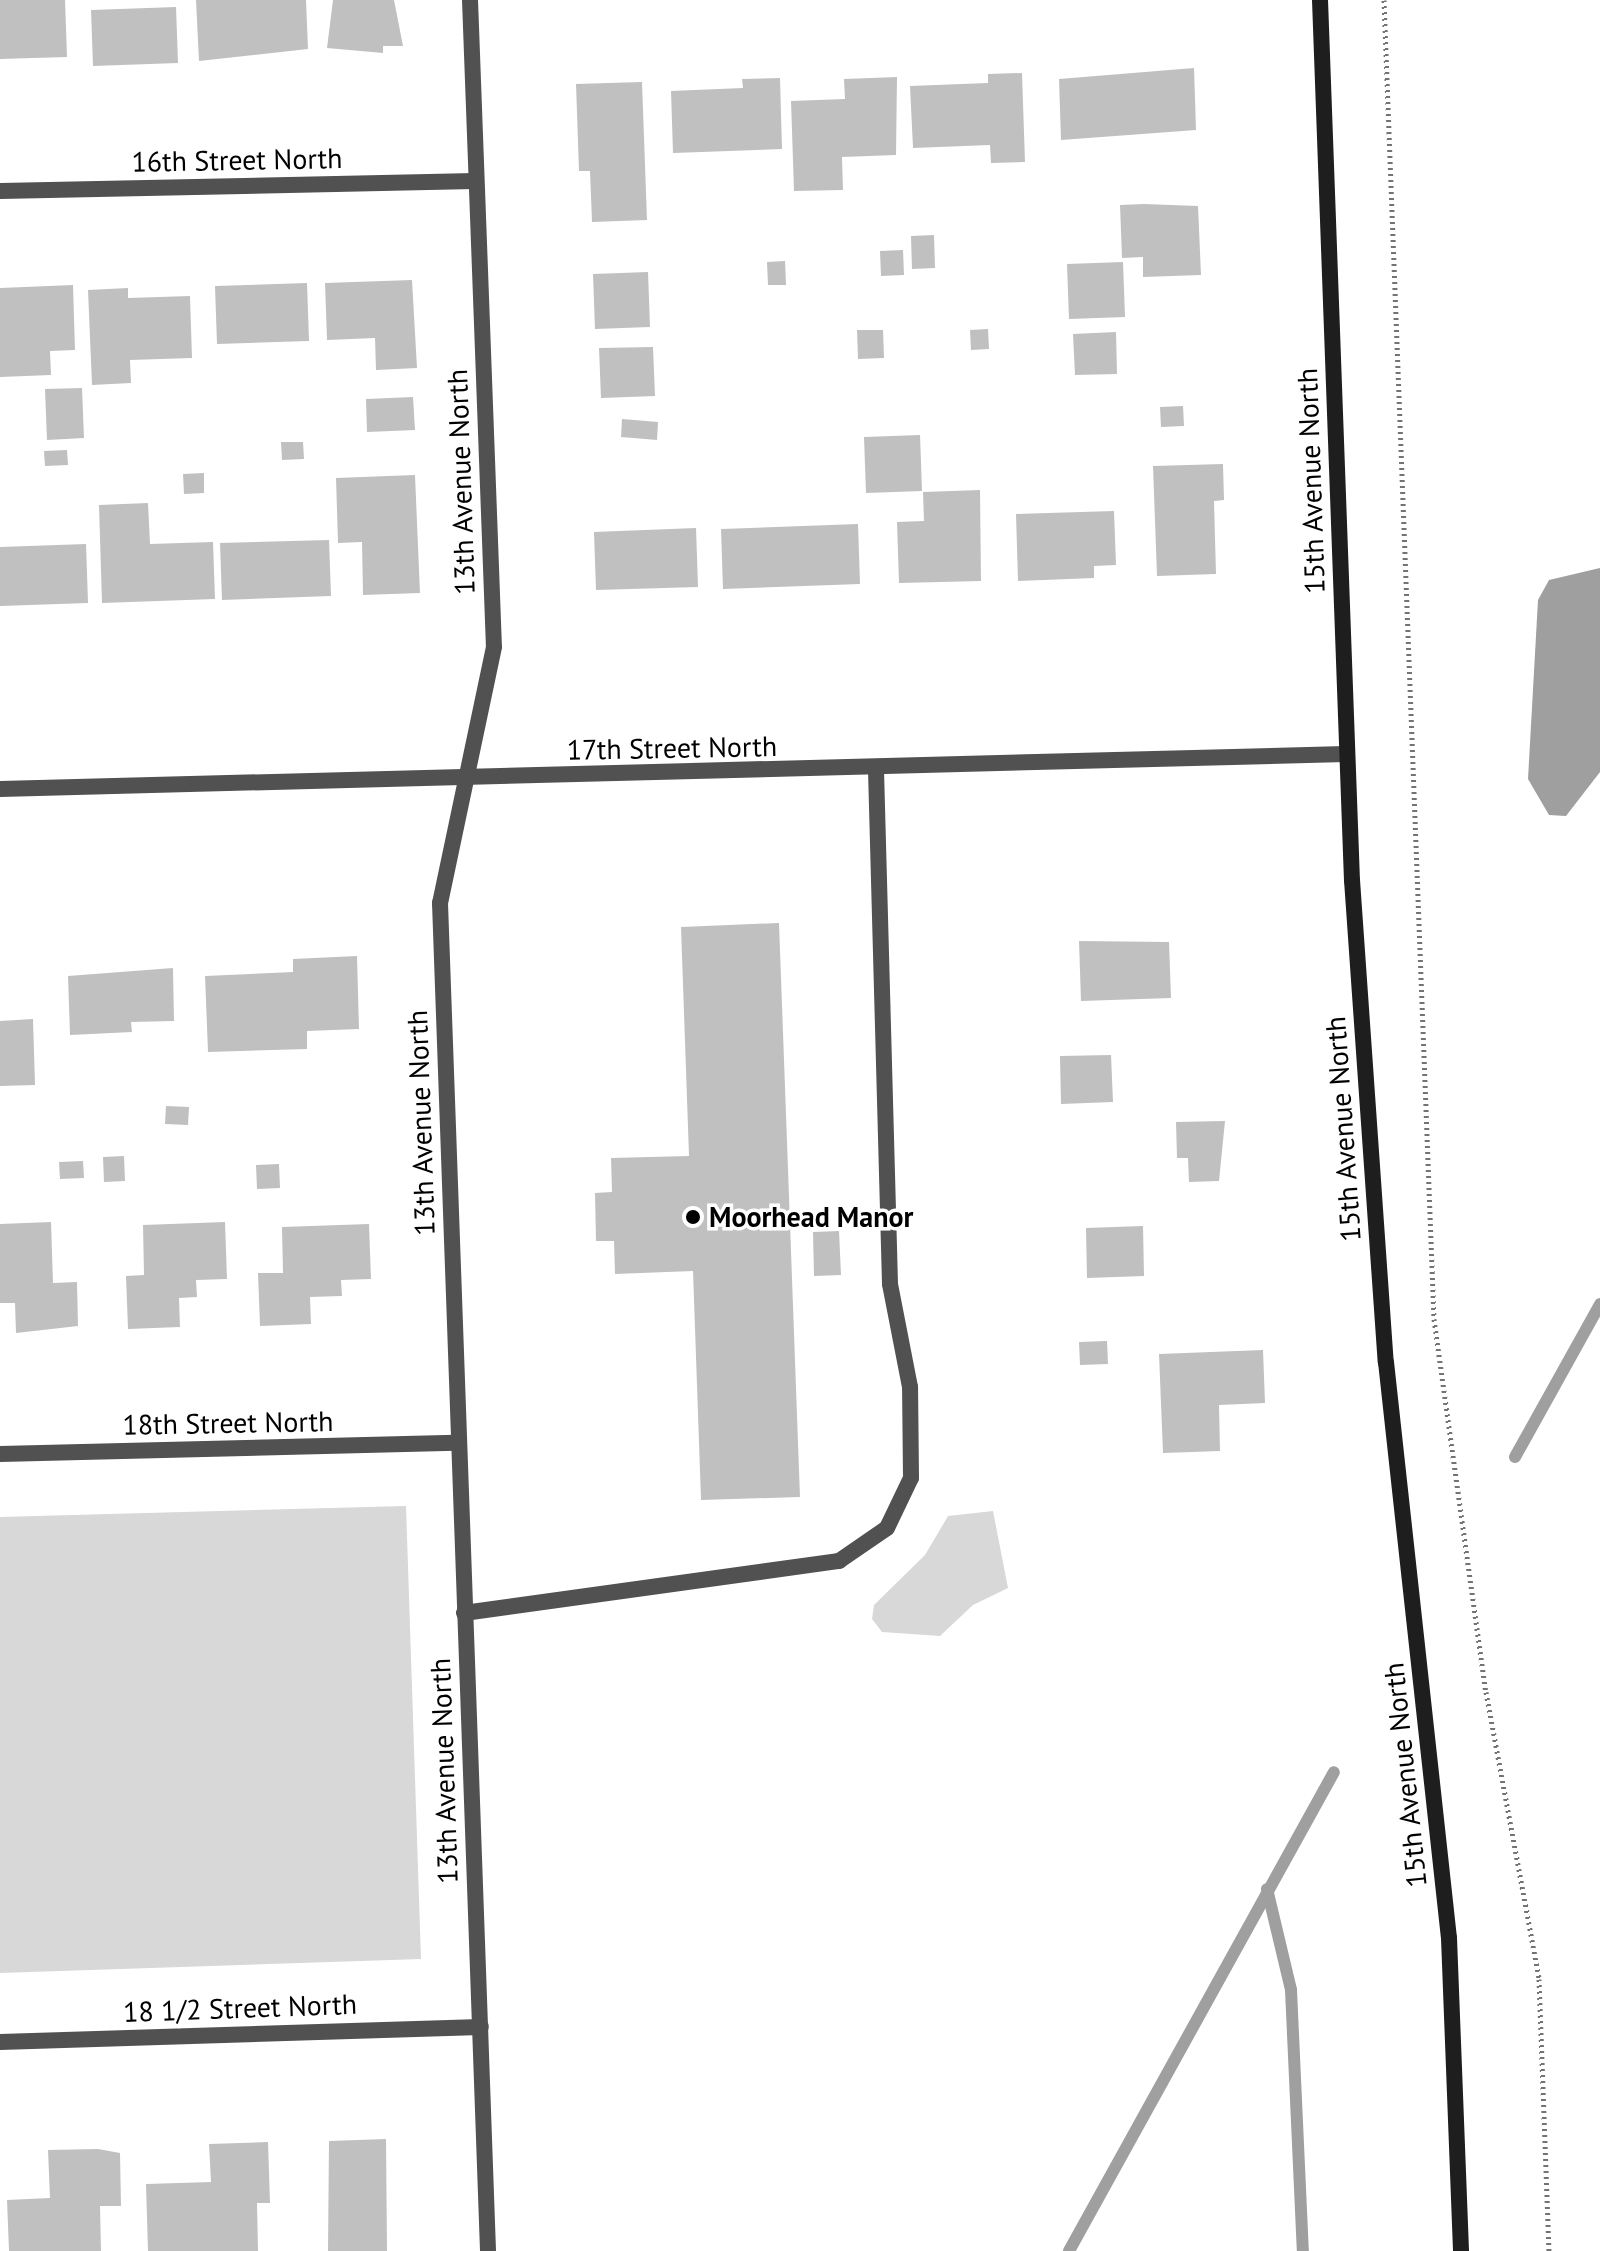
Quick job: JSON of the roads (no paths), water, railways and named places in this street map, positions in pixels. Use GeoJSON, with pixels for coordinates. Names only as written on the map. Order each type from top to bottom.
{"type":"FeatureCollection","features":[{"type":"Feature","properties":{"kind":"main road","name":"15th Avenue North"},"geometry":{"type":"LineString","coordinates":[[1320,0],[1346,754],[1386,1362],[1449,1938],[1461,2251]]}},
{"type":"Feature","properties":{"kind":"street","name":"13th Avenue North"},"geometry":{"type":"LineString","coordinates":[[470,0],[494,647],[462,778],[440,903],[456,1443],[488,2251]]}},
{"type":"Feature","properties":{"kind":"street","name":"16th Street North"},"geometry":{"type":"LineString","coordinates":[[0,191],[475,181]]}},
{"type":"Feature","properties":{"kind":"street","name":"17th Street North"},"geometry":{"type":"LineString","coordinates":[[0,789],[876,769],[1346,754]]}},
{"type":"Feature","properties":{"kind":"street"},"geometry":{"type":"LineString","coordinates":[[464,1613],[839,1561],[887,1528],[911,1478],[910,1387],[890,1284],[876,769]]}},
{"type":"Feature","properties":{"kind":"street","name":"18th Street North"},"geometry":{"type":"LineString","coordinates":[[0,1454],[456,1443]]}},
{"type":"Feature","properties":{"kind":"street","name":"18 1/2 Street North"},"geometry":{"type":"LineString","coordinates":[[0,2042],[481,2027]]}},
{"type":"Feature","properties":{"kind":"waterway"},"geometry":{"type":"LineString","coordinates":[[1515,1457],[1600,1304]]}},
{"type":"Feature","properties":{"kind":"waterway"},"geometry":{"type":"LineString","coordinates":[[1069,2251],[1334,1772]]}},
{"type":"Feature","properties":{"kind":"waterway"},"geometry":{"type":"LineString","coordinates":[[1267,1889],[1291,1990],[1303,2251]]}},
{"type":"Feature","properties":{"kind":"place","name":"Moorhead Manor"},"geometry":{"type":"Point","coordinates":[693,1217]}}]}
